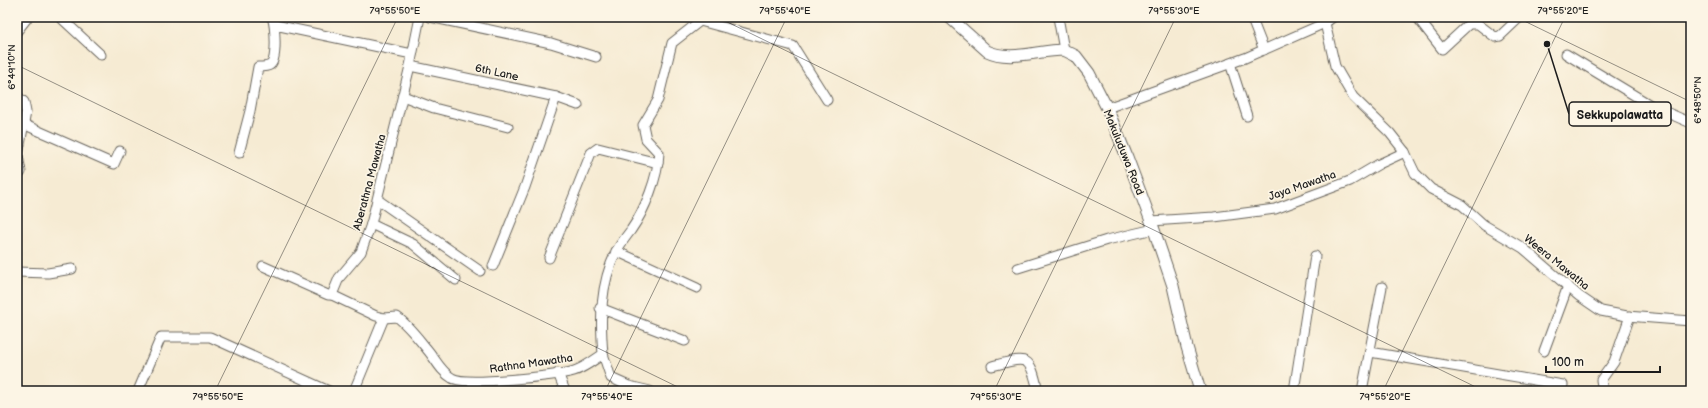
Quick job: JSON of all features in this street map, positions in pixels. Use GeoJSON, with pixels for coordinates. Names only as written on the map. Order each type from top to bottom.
{"type":"FeatureCollection","features":[{"type":"Feature","properties":{"kind":"street"},"geometry":{"type":"LineString","coordinates":[[17,32],[28,17]]}},
{"type":"Feature","properties":{"kind":"street"},"geometry":{"type":"LineString","coordinates":[[60,17],[101,56]]}},
{"type":"Feature","properties":{"kind":"street","name":"Aberathna Mawatha"},"geometry":{"type":"LineString","coordinates":[[332,295],[339,278],[361,252],[371,224],[410,66],[418,17]]}},
{"type":"Feature","properties":{"kind":"street"},"geometry":{"type":"LineString","coordinates":[[430,17],[550,43],[596,57]]}},
{"type":"Feature","properties":{"kind":"street"},"geometry":{"type":"LineString","coordinates":[[949,17],[987,51],[999,56],[1064,50],[1058,17]]}},
{"type":"Feature","properties":{"kind":"street"},"geometry":{"type":"LineString","coordinates":[[1251,17],[1264,50]]}},
{"type":"Feature","properties":{"kind":"street"},"geometry":{"type":"LineString","coordinates":[[1417,17],[1442,49],[1469,24],[1478,24],[1495,37],[1500,36],[1520,17]]}},
{"type":"Feature","properties":{"kind":"street"},"geometry":{"type":"LineString","coordinates":[[650,391],[629,386],[611,378],[603,354],[600,308],[611,262],[616,251],[644,208],[658,163],[659,153],[646,139],[644,125],[658,100],[672,43],[700,19],[793,46],[827,100]]}},
{"type":"Feature","properties":{"kind":"street"},"geometry":{"type":"LineString","coordinates":[[1107,108],[1230,64],[1330,19]]}},
{"type":"Feature","properties":{"kind":"street","name":"Weera Mawatha"},"geometry":{"type":"LineString","coordinates":[[1330,19],[1335,66],[1353,97],[1390,133],[1405,152],[1415,172],[1431,189],[1462,205],[1484,225],[1523,248],[1579,296],[1601,311],[1630,316],[1691,321]]}},
{"type":"Feature","properties":{"kind":"street"},"geometry":{"type":"LineString","coordinates":[[239,153],[250,111],[258,67],[270,66],[273,63],[275,46],[274,21],[412,54]]}},
{"type":"Feature","properties":{"kind":"street","name":"Makuluduwa Road"},"geometry":{"type":"LineString","coordinates":[[1064,50],[1071,53],[1083,64],[1107,108],[1152,224],[1173,286],[1187,347],[1200,391]]}},
{"type":"Feature","properties":{"kind":"street"},"geometry":{"type":"LineString","coordinates":[[1566,54],[1652,106],[1691,123]]}},
{"type":"Feature","properties":{"kind":"street"},"geometry":{"type":"LineString","coordinates":[[1230,64],[1247,116]]}},
{"type":"Feature","properties":{"kind":"street","name":"6th Lane"},"geometry":{"type":"LineString","coordinates":[[410,66],[556,97],[578,105]]}},
{"type":"Feature","properties":{"kind":"street"},"geometry":{"type":"LineString","coordinates":[[17,96],[24,102],[26,112],[18,155],[22,172],[17,177]]}},
{"type":"Feature","properties":{"kind":"street"},"geometry":{"type":"LineString","coordinates":[[403,96],[434,108],[508,127]]}},
{"type":"Feature","properties":{"kind":"street"},"geometry":{"type":"LineString","coordinates":[[493,266],[525,187],[556,97]]}},
{"type":"Feature","properties":{"kind":"street"},"geometry":{"type":"LineString","coordinates":[[23,124],[114,164],[120,151]]}},
{"type":"Feature","properties":{"kind":"street"},"geometry":{"type":"LineString","coordinates":[[550,258],[591,153],[598,148],[658,163]]}},
{"type":"Feature","properties":{"kind":"street","name":"Jaya Mawatha"},"geometry":{"type":"LineString","coordinates":[[1018,268],[1152,224],[1274,209],[1350,181],[1379,164],[1405,152]]}},
{"type":"Feature","properties":{"kind":"street"},"geometry":{"type":"LineString","coordinates":[[378,200],[480,271]]}},
{"type":"Feature","properties":{"kind":"street"},"geometry":{"type":"LineString","coordinates":[[371,224],[412,244],[456,280]]}},
{"type":"Feature","properties":{"kind":"street"},"geometry":{"type":"LineString","coordinates":[[616,251],[697,288]]}},
{"type":"Feature","properties":{"kind":"street"},"geometry":{"type":"LineString","coordinates":[[1294,391],[1315,256]]}},
{"type":"Feature","properties":{"kind":"street"},"geometry":{"type":"LineString","coordinates":[[263,266],[380,317],[354,391]]}},
{"type":"Feature","properties":{"kind":"street"},"geometry":{"type":"LineString","coordinates":[[17,272],[48,273],[72,269]]}},
{"type":"Feature","properties":{"kind":"street"},"geometry":{"type":"LineString","coordinates":[[1544,351],[1568,286]]}},
{"type":"Feature","properties":{"kind":"street"},"geometry":{"type":"LineString","coordinates":[[1362,391],[1382,287]]}},
{"type":"Feature","properties":{"kind":"street"},"geometry":{"type":"LineString","coordinates":[[600,308],[685,341]]}},
{"type":"Feature","properties":{"kind":"street"},"geometry":{"type":"LineString","coordinates":[[1603,391],[1601,380],[1614,362],[1630,316]]}},
{"type":"Feature","properties":{"kind":"street","name":"Rathna Mawatha"},"geometry":{"type":"LineString","coordinates":[[380,317],[397,317],[405,323],[427,348],[440,368],[453,378],[475,382],[574,371],[603,354]]}},
{"type":"Feature","properties":{"kind":"street"},"geometry":{"type":"LineString","coordinates":[[138,391],[161,337],[210,337],[329,391]]}},
{"type":"Feature","properties":{"kind":"street"},"geometry":{"type":"LineString","coordinates":[[1370,352],[1563,385]]}},
{"type":"Feature","properties":{"kind":"street"},"geometry":{"type":"LineString","coordinates":[[992,366],[1015,360],[1028,362],[1033,369],[1038,391]]}},
{"type":"Feature","properties":{"kind":"street"},"geometry":{"type":"LineString","coordinates":[[558,373],[565,391]]}},
{"type":"Feature","properties":{"kind":"street"},"geometry":{"type":"LineString","coordinates":[[472,391],[475,382]]}},
{"type":"Feature","properties":{"kind":"place","name":"Sekkupolawatta"},"geometry":{"type":"Point","coordinates":[1547,44]}}]}
